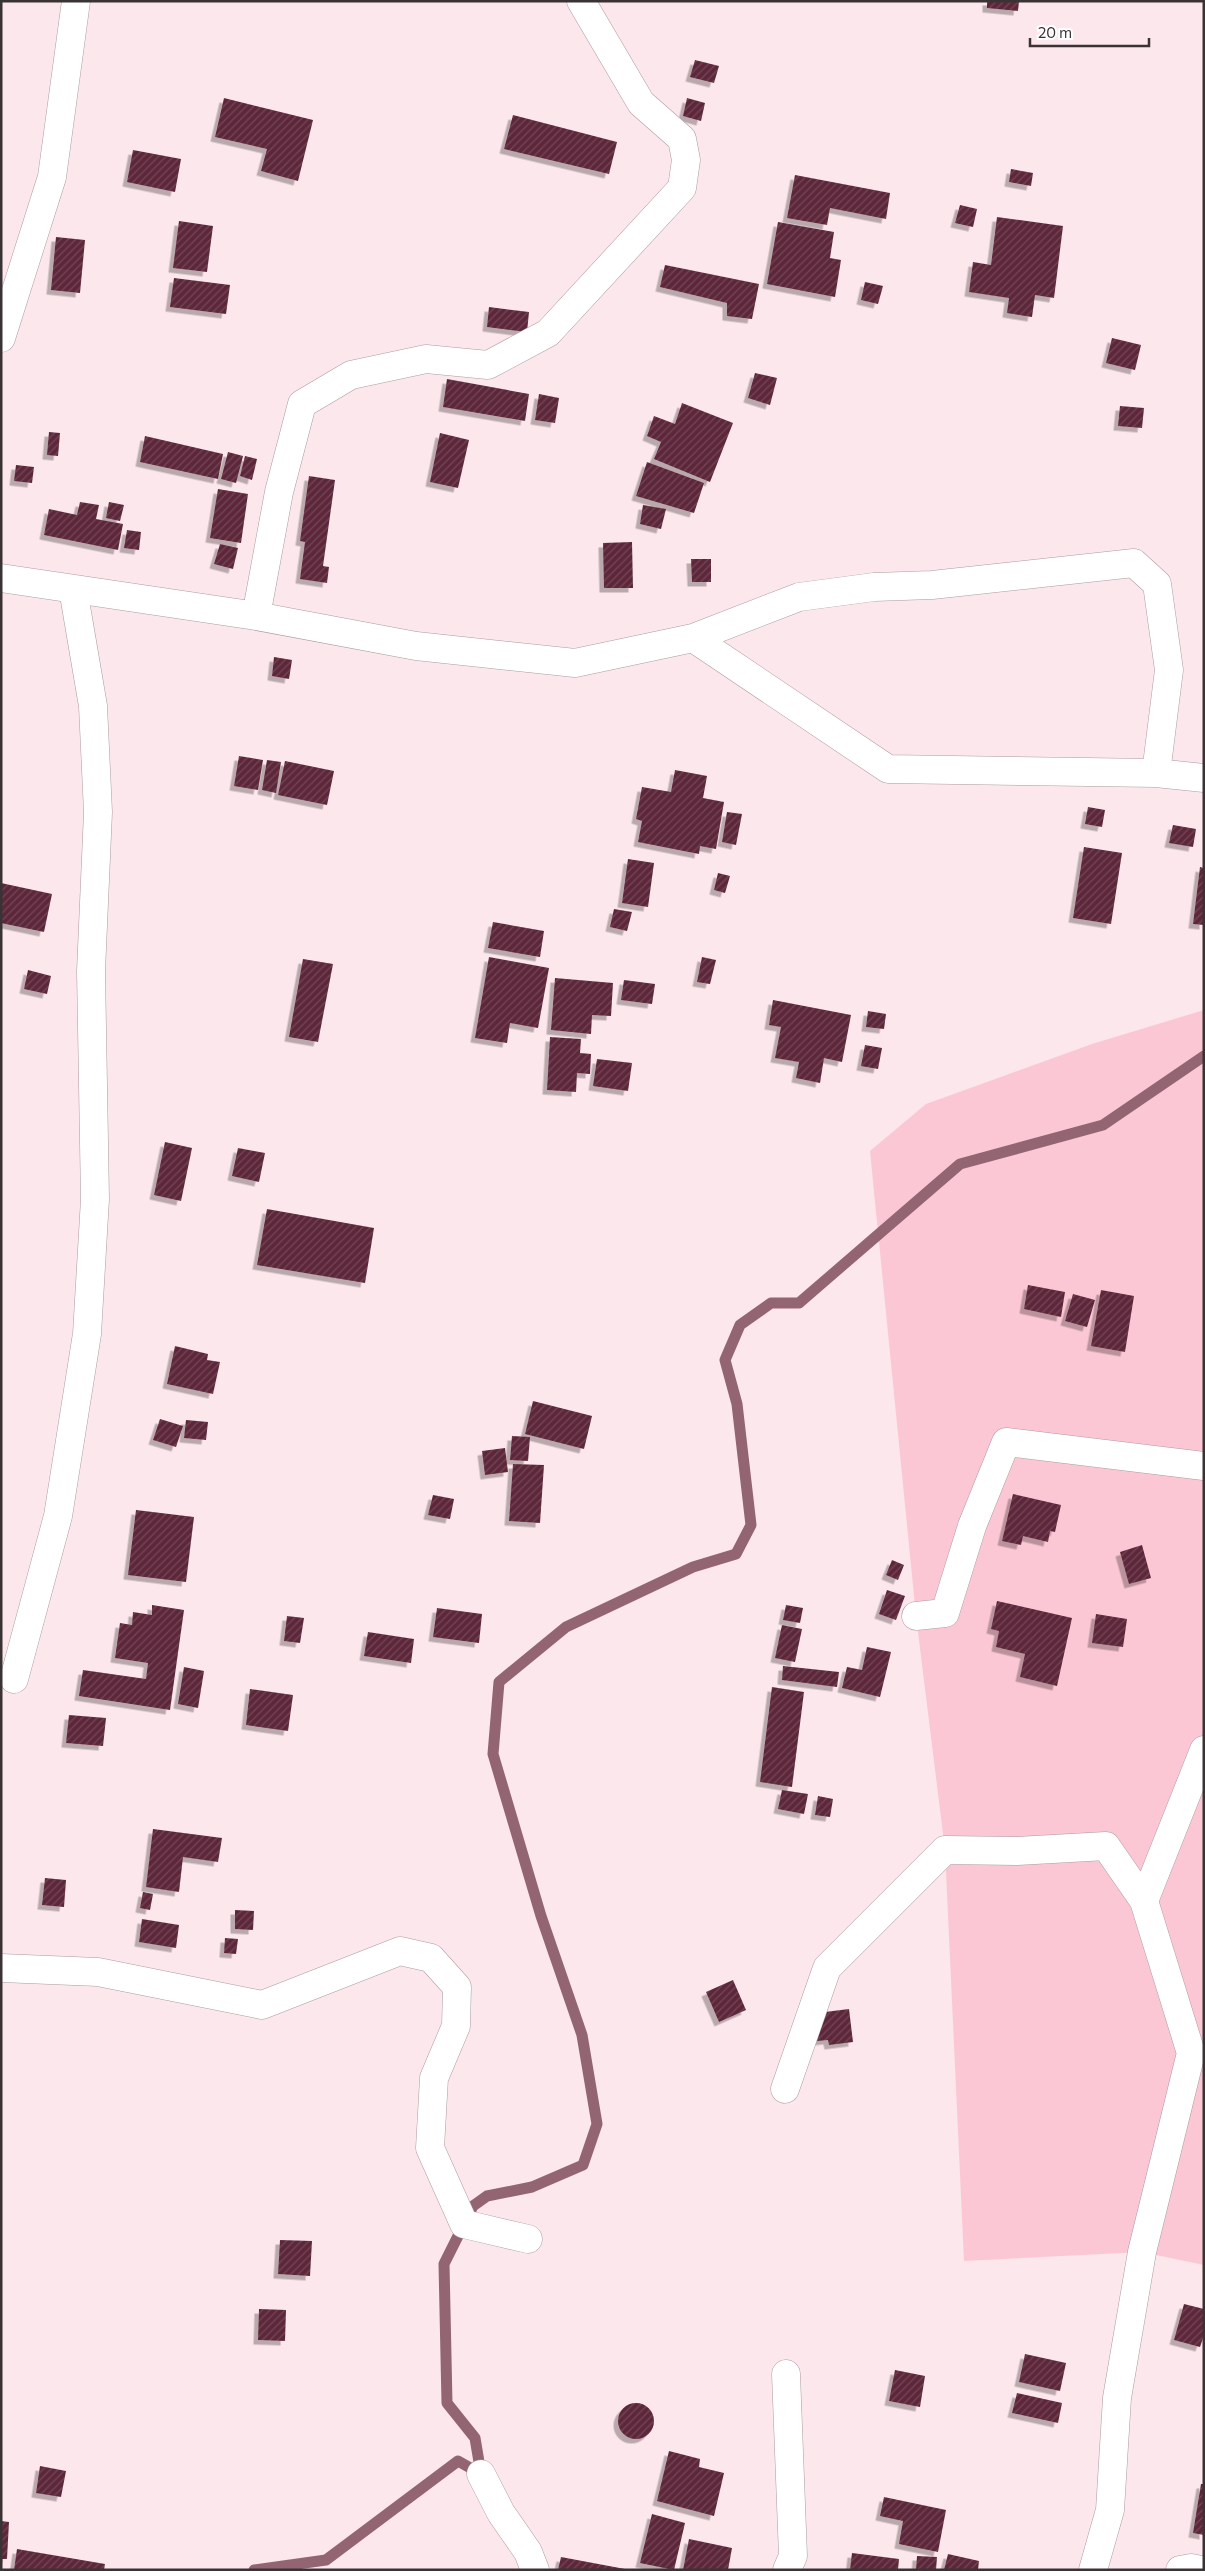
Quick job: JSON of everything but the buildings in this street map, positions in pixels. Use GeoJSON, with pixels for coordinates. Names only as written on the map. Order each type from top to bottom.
{"type":"FeatureCollection","features":[{"type":"Feature","properties":{"kind":"street"},"geometry":{"type":"LineString","coordinates":[[1,338],[52,177],[76,1]]}},
{"type":"Feature","properties":{"kind":"street"},"geometry":{"type":"LineString","coordinates":[[256,616],[279,492],[302,404],[351,375],[426,359],[488,364],[548,333],[682,188],[686,160],[682,139],[641,103],[582,1]]}},
{"type":"Feature","properties":{"kind":"street"},"geometry":{"type":"LineString","coordinates":[[1,578],[256,616],[416,646],[575,663],[693,638],[799,597],[874,587],[942,584],[1134,563],[1157,584],[1169,670],[1156,773]]}},
{"type":"Feature","properties":{"kind":"street"},"geometry":{"type":"LineString","coordinates":[[14,1679],[58,1516],[87,1334],[95,1199],[91,972],[98,812],[92,706],[73,589]]}},
{"type":"Feature","properties":{"kind":"street"},"geometry":{"type":"LineString","coordinates":[[693,638],[888,769],[1156,773],[1204,778]]}},
{"type":"Feature","properties":{"kind":"street"},"geometry":{"type":"LineString","coordinates":[[916,1616],[945,1613],[972,1526],[1006,1442],[1204,1466]]}},
{"type":"Feature","properties":{"kind":"street"},"geometry":{"type":"LineString","coordinates":[[1144,1901],[1204,1750]]}},
{"type":"Feature","properties":{"kind":"street"},"geometry":{"type":"LineString","coordinates":[[785,2089],[826,1968],[945,1850],[1017,1851],[1106,1846],[1144,1901],[1197,2051],[1142,2252],[1117,2398],[1110,2510],[1094,2570]]}},
{"type":"Feature","properties":{"kind":"street"},"geometry":{"type":"LineString","coordinates":[[1,1968],[98,1972],[262,2005],[400,1951],[431,1958],[457,1987],[456,2026],[434,2078],[430,2148],[464,2224],[528,2239]]}},
{"type":"Feature","properties":{"kind":"street"},"geometry":{"type":"LineString","coordinates":[[786,2374],[793,2556],[787,2570]]}},
{"type":"Feature","properties":{"kind":"street"},"geometry":{"type":"LineString","coordinates":[[481,2474],[501,2513],[528,2552],[535,2570]]}},
{"type":"Feature","properties":{"kind":"street"},"geometry":{"type":"LineString","coordinates":[[1180,2570],[1191,2568],[1201,2570]]}},
{"type":"Feature","properties":{"kind":"shaded area"},"geometry":{"type":"Polygon","coordinates":[[[1204,1010],[1204,2265],[1142,2252],[964,2261],[945,1850],[916,1616],[870,1151],[926,1104],[1092,1044],[1204,1010]]]}},
{"type":"Feature","properties":{"kind":"waterway"},"geometry":{"type":"LineString","coordinates":[[254,2570],[326,2560],[458,2461],[481,2474],[475,2438],[447,2403],[444,2264],[473,2206],[487,2196],[532,2187],[583,2165],[597,2124],[582,2035],[541,1916],[493,1754],[499,1682],[566,1627],[693,1567],[736,1554],[751,1525],[737,1404],[725,1360],[740,1325],[771,1303],[799,1303],[960,1164],[1103,1125],[1204,1056]]}}]}
